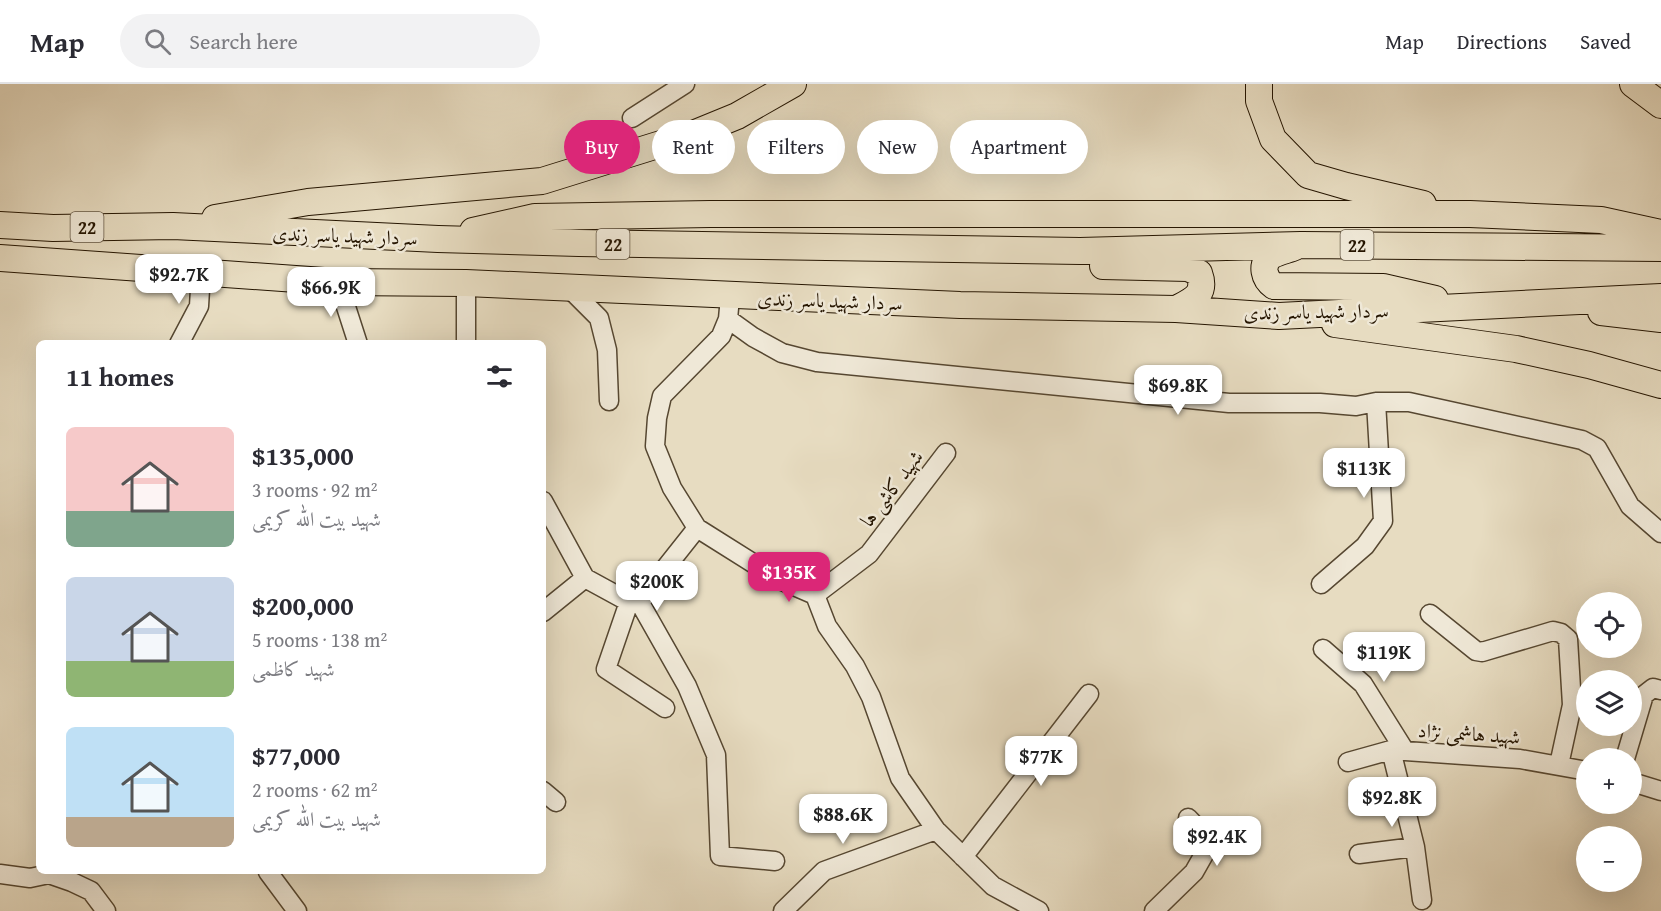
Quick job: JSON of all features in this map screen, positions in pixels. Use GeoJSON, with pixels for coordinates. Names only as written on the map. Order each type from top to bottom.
{"type":"FeatureCollection","features":[{"type":"Feature","properties":{"kind":"highway"},"geometry":{"type":"LineString","coordinates":[[173,226],[308,202],[543,181],[693,134],[737,116],[793,84]]}},
{"type":"Feature","properties":{"kind":"highway"},"geometry":{"type":"LineString","coordinates":[[1259,84],[1259,101],[1273,139],[1308,175],[1346,186],[1470,214]]}},
{"type":"Feature","properties":{"kind":"highway"},"geometry":{"type":"LineString","coordinates":[[1633,84],[1661,105]]}},
{"type":"Feature","properties":{"kind":"highway"},"geometry":{"type":"LineString","coordinates":[[438,239],[535,217],[710,214],[1470,214],[1601,220],[1661,233]]}},
{"type":"Feature","properties":{"kind":"highway","name":"سردار شهید یاسر زندی"},"geometry":{"type":"LineString","coordinates":[[0,225],[53,228],[173,226],[438,239],[579,243],[1080,251],[1301,245],[1661,248]]}},
{"type":"Feature","properties":{"kind":"highway"},"geometry":{"type":"LineString","coordinates":[[1301,245],[1272,255],[1264,268],[1265,277],[1274,286],[1383,287],[1464,306]]}},
{"type":"Feature","properties":{"kind":"highway"},"geometry":{"type":"LineString","coordinates":[[1080,251],[1101,266],[1188,268],[1199,273],[1203,283],[1202,290],[1193,300],[1176,309]]}},
{"type":"Feature","properties":{"kind":"highway","name":"سردار شهید یاسر زندی"},"geometry":{"type":"LineString","coordinates":[[0,258],[338,282],[466,283],[569,288],[731,307],[960,305],[1176,309],[1278,316],[1661,297]]}},
{"type":"Feature","properties":{"kind":"highway"},"geometry":{"type":"LineString","coordinates":[[1532,302],[1661,319]]}},
{"type":"Feature","properties":{"kind":"highway"},"geometry":{"type":"LineString","coordinates":[[1278,316],[1516,349],[1661,384]]}},
{"type":"Feature","properties":{"kind":"street"},"geometry":{"type":"LineString","coordinates":[[632,118],[685,84]]}},
{"type":"Feature","properties":{"kind":"street"},"geometry":{"type":"LineString","coordinates":[[181,340],[199,306],[201,273]]}},
{"type":"Feature","properties":{"kind":"street"},"geometry":{"type":"LineString","coordinates":[[338,282],[357,340]]}},
{"type":"Feature","properties":{"kind":"street"},"geometry":{"type":"LineString","coordinates":[[466,283],[466,340]]}},
{"type":"Feature","properties":{"kind":"street"},"geometry":{"type":"LineString","coordinates":[[569,288],[599,318],[607,350],[609,400]]}},
{"type":"Feature","properties":{"kind":"street"},"geometry":{"type":"LineString","coordinates":[[731,307],[753,337],[782,353],[817,362],[1229,403],[1320,403],[1356,406],[1376,402],[1410,402],[1582,440],[1597,448],[1630,506],[1661,533]]}},
{"type":"Feature","properties":{"kind":"street"},"geometry":{"type":"LineString","coordinates":[[731,307],[721,336],[662,396],[657,418],[655,446],[672,488],[697,528],[778,579],[815,595],[827,626],[855,666],[871,697],[900,778],[936,830],[993,886],[1039,911]]}},
{"type":"Feature","properties":{"kind":"street"},"geometry":{"type":"LineString","coordinates":[[1321,584],[1365,546],[1383,521],[1376,402]]}},
{"type":"Feature","properties":{"kind":"street","name":"شهید کاشی ها"},"geometry":{"type":"LineString","coordinates":[[815,595],[869,554],[946,453]]}},
{"type":"Feature","properties":{"kind":"street"},"geometry":{"type":"LineString","coordinates":[[546,506],[585,578],[634,602],[687,686],[716,755],[720,856],[775,861]]}},
{"type":"Feature","properties":{"kind":"street"},"geometry":{"type":"LineString","coordinates":[[665,708],[606,669],[634,602],[655,581],[697,528]]}},
{"type":"Feature","properties":{"kind":"street"},"geometry":{"type":"LineString","coordinates":[[546,610],[585,578]]}},
{"type":"Feature","properties":{"kind":"street"},"geometry":{"type":"LineString","coordinates":[[1431,614],[1476,651],[1482,652],[1553,631],[1561,633],[1568,639],[1572,705],[1559,765]]}},
{"type":"Feature","properties":{"kind":"street"},"geometry":{"type":"LineString","coordinates":[[1323,649],[1363,684],[1398,750],[1422,900]]}},
{"type":"Feature","properties":{"kind":"street"},"geometry":{"type":"LineString","coordinates":[[1628,748],[1644,695],[1653,688],[1661,690]]}},
{"type":"Feature","properties":{"kind":"street"},"geometry":{"type":"LineString","coordinates":[[963,857],[1089,694]]}},
{"type":"Feature","properties":{"kind":"street","name":"شهید هاشمی نژاد"},"geometry":{"type":"LineString","coordinates":[[1348,762],[1398,750],[1520,759],[1576,769]]}},
{"type":"Feature","properties":{"kind":"street"},"geometry":{"type":"LineString","coordinates":[[1642,785],[1661,791]]}},
{"type":"Feature","properties":{"kind":"street"},"geometry":{"type":"LineString","coordinates":[[1154,911],[1194,872],[1211,842],[1188,818]]}},
{"type":"Feature","properties":{"kind":"street"},"geometry":{"type":"LineString","coordinates":[[783,911],[824,871],[936,830]]}},
{"type":"Feature","properties":{"kind":"street"},"geometry":{"type":"LineString","coordinates":[[1359,854],[1415,847]]}},
{"type":"Feature","properties":{"kind":"street"},"geometry":{"type":"LineString","coordinates":[[0,874],[30,879],[49,874],[72,882],[91,891],[106,911]]}},
{"type":"Feature","properties":{"kind":"street"},"geometry":{"type":"LineString","coordinates":[[269,874],[297,911]]}}]}
